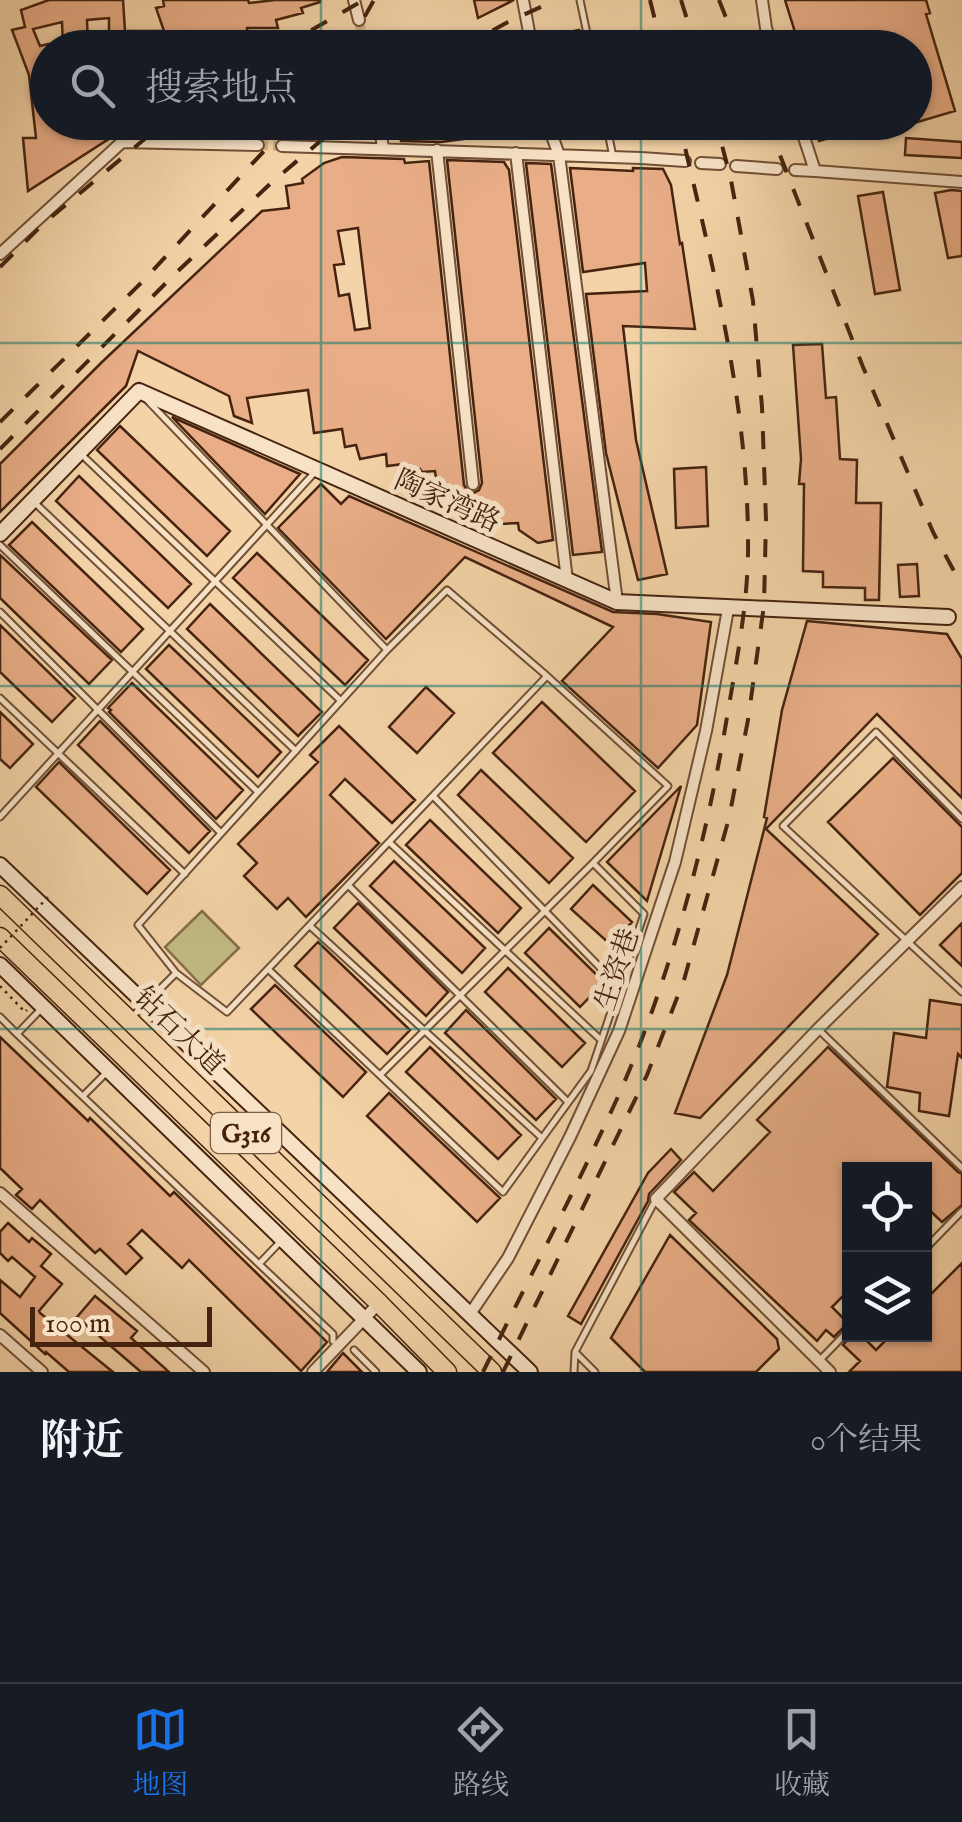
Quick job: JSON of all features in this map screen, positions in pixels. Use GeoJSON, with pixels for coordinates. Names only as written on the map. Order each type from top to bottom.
{"type":"FeatureCollection","features":[{"type":"Feature","properties":{"kind":"highway","name":"钻石大道"},"geometry":{"type":"LineString","coordinates":[[0,895],[492,1372]]}},
{"type":"Feature","properties":{"kind":"highway","name":"G316"},"geometry":{"type":"LineString","coordinates":[[0,937],[446,1372]]}},
{"type":"Feature","properties":{"kind":"street"},"geometry":{"type":"LineString","coordinates":[[354,0],[359,20]]}},
{"type":"Feature","properties":{"kind":"street"},"geometry":{"type":"LineString","coordinates":[[522,0],[528,30]]}},
{"type":"Feature","properties":{"kind":"street"},"geometry":{"type":"LineString","coordinates":[[762,0],[767,30]]}},
{"type":"Feature","properties":{"kind":"street"},"geometry":{"type":"LineString","coordinates":[[382,140],[383,148]]}},
{"type":"Feature","properties":{"kind":"street"},"geometry":{"type":"LineString","coordinates":[[554,140],[560,155],[618,602]]}},
{"type":"Feature","properties":{"kind":"street"},"geometry":{"type":"LineString","coordinates":[[805,140],[815,170]]}},
{"type":"Feature","properties":{"kind":"street"},"geometry":{"type":"LineString","coordinates":[[0,254],[122,142],[257,145]]}},
{"type":"Feature","properties":{"kind":"street"},"geometry":{"type":"LineString","coordinates":[[282,146],[684,161]]}},
{"type":"Feature","properties":{"kind":"street"},"geometry":{"type":"LineString","coordinates":[[437,150],[473,484]]}},
{"type":"Feature","properties":{"kind":"street"},"geometry":{"type":"LineString","coordinates":[[516,153],[567,580]]}},
{"type":"Feature","properties":{"kind":"street"},"geometry":{"type":"LineString","coordinates":[[701,162],[720,164]]}},
{"type":"Feature","properties":{"kind":"street"},"geometry":{"type":"LineString","coordinates":[[736,166],[777,169]]}},
{"type":"Feature","properties":{"kind":"street"},"geometry":{"type":"LineString","coordinates":[[794,170],[962,182]]}},
{"type":"Feature","properties":{"kind":"street"},"geometry":{"type":"LineString","coordinates":[[0,534],[139,391]]}},
{"type":"Feature","properties":{"kind":"street","name":"陶家湾路"},"geometry":{"type":"LineString","coordinates":[[139,391],[618,602],[948,618]]}},
{"type":"Feature","properties":{"kind":"street","name":"生资巷"},"geometry":{"type":"LineString","coordinates":[[470,1314],[508,1258],[619,1030],[674,862],[706,731],[728,608]]}},
{"type":"Feature","properties":{"kind":"street"},"geometry":{"type":"LineString","coordinates":[[0,865],[530,1372]]}},
{"type":"Feature","properties":{"kind":"street"},"geometry":{"type":"LineString","coordinates":[[830,1372],[656,1200],[818,1028],[962,887]]}},
{"type":"Feature","properties":{"kind":"street"},"geometry":{"type":"LineString","coordinates":[[0,965],[419,1372]]}},
{"type":"Feature","properties":{"kind":"street"},"geometry":{"type":"LineString","coordinates":[[93,1056],[108,1041]]}},
{"type":"Feature","properties":{"kind":"street"},"geometry":{"type":"LineString","coordinates":[[0,1193],[204,1372]]}},
{"type":"Feature","properties":{"kind":"street"},"geometry":{"type":"LineString","coordinates":[[313,1372],[379,1304]]}},
{"type":"Feature","properties":{"kind":"street"},"geometry":{"type":"LineString","coordinates":[[0,1335],[42,1372]]}},
{"type":"Feature","properties":{"kind":"street"},"geometry":{"type":"LineString","coordinates":[[808,1372],[819,1362]]}},
{"type":"Feature","properties":{"kind":"lane"},"geometry":{"type":"LineString","coordinates":[[580,0],[586,30]]}},
{"type":"Feature","properties":{"kind":"lane"},"geometry":{"type":"LineString","coordinates":[[610,140],[613,157]]}},
{"type":"Feature","properties":{"kind":"lane"},"geometry":{"type":"LineString","coordinates":[[139,391],[388,650]]}},
{"type":"Feature","properties":{"kind":"lane"},"geometry":{"type":"LineString","coordinates":[[79,452],[341,701]]}},
{"type":"Feature","properties":{"kind":"lane"},"geometry":{"type":"LineString","coordinates":[[0,817],[318,470]]}},
{"type":"Feature","properties":{"kind":"lane"},"geometry":{"type":"LineString","coordinates":[[32,500],[296,752]]}},
{"type":"Feature","properties":{"kind":"lane"},"geometry":{"type":"LineString","coordinates":[[0,546],[259,792]]}},
{"type":"Feature","properties":{"kind":"lane"},"geometry":{"type":"LineString","coordinates":[[380,1075],[668,786],[547,676],[447,590],[138,925],[176,973],[228,1012],[547,676]]}},
{"type":"Feature","properties":{"kind":"lane"},"geometry":{"type":"LineString","coordinates":[[0,612],[222,833]]}},
{"type":"Feature","properties":{"kind":"lane"},"geometry":{"type":"LineString","coordinates":[[0,698],[184,874]]}},
{"type":"Feature","properties":{"kind":"lane"},"geometry":{"type":"LineString","coordinates":[[962,819],[876,732],[784,826],[962,992]]}},
{"type":"Feature","properties":{"kind":"lane"},"geometry":{"type":"LineString","coordinates":[[433,796],[619,987]]}},
{"type":"Feature","properties":{"kind":"lane"},"geometry":{"type":"LineString","coordinates":[[389,842],[601,1040]]}},
{"type":"Feature","properties":{"kind":"lane"},"geometry":{"type":"LineString","coordinates":[[268,970],[503,1192],[591,1071],[644,914],[593,863]]}},
{"type":"Feature","properties":{"kind":"lane"},"geometry":{"type":"LineString","coordinates":[[348,885],[568,1102]]}},
{"type":"Feature","properties":{"kind":"lane"},"geometry":{"type":"LineString","coordinates":[[310,926],[542,1138]]}},
{"type":"Feature","properties":{"kind":"lane"},"geometry":{"type":"LineString","coordinates":[[130,1020],[176,973]]}},
{"type":"Feature","properties":{"kind":"lane"},"geometry":{"type":"LineString","coordinates":[[18,1034],[43,1007]]}},
{"type":"Feature","properties":{"kind":"lane"},"geometry":{"type":"LineString","coordinates":[[0,1017],[333,1334],[333,1341]]}},
{"type":"Feature","properties":{"kind":"lane"},"geometry":{"type":"LineString","coordinates":[[818,1028],[962,1168]]}},
{"type":"Feature","properties":{"kind":"lane"},"geometry":{"type":"LineString","coordinates":[[83,1096],[108,1071]]}},
{"type":"Feature","properties":{"kind":"lane"},"geometry":{"type":"LineString","coordinates":[[574,1372],[575,1352],[656,1200]]}},
{"type":"Feature","properties":{"kind":"lane"},"geometry":{"type":"LineString","coordinates":[[932,1242],[962,1211]]}},
{"type":"Feature","properties":{"kind":"lane"},"geometry":{"type":"LineString","coordinates":[[259,1264],[282,1240]]}},
{"type":"Feature","properties":{"kind":"lane"},"geometry":{"type":"LineString","coordinates":[[819,1362],[842,1338]]}},
{"type":"Feature","properties":{"kind":"lane"},"geometry":{"type":"LineString","coordinates":[[354,1350],[376,1372]]}},
{"type":"Feature","properties":{"kind":"lane"},"geometry":{"type":"LineString","coordinates":[[575,1352],[594,1372]]}},
{"type":"Feature","properties":{"kind":"path"},"geometry":{"type":"LineString","coordinates":[[0,948],[48,897]]}},
{"type":"Feature","properties":{"kind":"path"},"geometry":{"type":"LineString","coordinates":[[0,986],[25,1012]]}},
{"type":"Feature","properties":{"kind":"shaded area"},"geometry":{"type":"Polygon","coordinates":[[[202,911],[239,948],[201,985],[165,947],[202,911]]]}},
{"type":"Feature","properties":{"kind":"building"},"geometry":{"type":"Polygon","coordinates":[[[49,0],[123,0],[125,30],[109,30],[109,18],[87,20],[87,30],[62,30],[62,22],[30,30],[30,84],[12,30],[25,27],[21,10],[49,0]]]}},
{"type":"Feature","properties":{"kind":"building"},"geometry":{"type":"Polygon","coordinates":[[[163,0],[320,0],[301,8],[303,13],[276,20],[278,28],[164,30],[156,8],[164,6],[163,0]]]}},
{"type":"Feature","properties":{"kind":"building"},"geometry":{"type":"Polygon","coordinates":[[[474,0],[514,0],[478,18],[474,0]]]}},
{"type":"Feature","properties":{"kind":"building"},"geometry":{"type":"Polygon","coordinates":[[[785,0],[926,0],[930,13],[926,14],[931,30],[794,30],[785,0]]]}},
{"type":"Feature","properties":{"kind":"building"},"geometry":{"type":"Polygon","coordinates":[[[932,34],[955,111],[932,118],[932,34]]]}},
{"type":"Feature","properties":{"kind":"building"},"geometry":{"type":"Polygon","coordinates":[[[23,138],[30,140],[107,140],[28,191],[23,138]]]}},
{"type":"Feature","properties":{"kind":"building"},"geometry":{"type":"Polygon","coordinates":[[[401,140],[456,140],[441,142],[401,140]]]}},
{"type":"Feature","properties":{"kind":"building"},"geometry":{"type":"Polygon","coordinates":[[[906,140],[962,142],[962,158],[905,155],[906,140]]]}},
{"type":"Feature","properties":{"kind":"building"},"geometry":{"type":"Polygon","coordinates":[[[342,157],[404,159],[405,163],[429,161],[464,485],[473,493],[482,483],[447,160],[504,162],[509,170],[553,540],[538,543],[519,530],[518,523],[500,524],[476,512],[473,495],[451,498],[438,492],[435,471],[405,471],[404,464],[387,466],[386,454],[360,459],[356,445],[345,447],[342,429],[314,433],[308,390],[247,398],[252,423],[234,416],[229,396],[138,351],[126,386],[0,512],[0,464],[262,211],[289,208],[286,186],[303,183],[302,179],[324,163],[342,157]],[[358,228],[338,231],[344,264],[334,265],[339,296],[349,294],[355,330],[370,328],[358,228]]]}},
{"type":"Feature","properties":{"kind":"building"},"geometry":{"type":"Polygon","coordinates":[[[526,163],[551,164],[602,552],[573,555],[526,163]]]}},
{"type":"Feature","properties":{"kind":"building"},"geometry":{"type":"Polygon","coordinates":[[[570,168],[663,169],[671,185],[682,243],[695,329],[623,326],[636,440],[667,574],[638,580],[606,453],[586,294],[647,291],[645,263],[583,272],[570,168]]]}},
{"type":"Feature","properties":{"kind":"building"},"geometry":{"type":"Polygon","coordinates":[[[962,191],[962,256],[948,258],[935,193],[962,191]]]}},
{"type":"Feature","properties":{"kind":"building"},"geometry":{"type":"Polygon","coordinates":[[[883,192],[900,290],[875,294],[858,196],[883,192]]]}},
{"type":"Feature","properties":{"kind":"building"},"geometry":{"type":"Polygon","coordinates":[[[822,344],[826,398],[836,397],[840,459],[857,460],[856,503],[881,503],[879,600],[865,600],[865,588],[823,587],[823,572],[803,571],[804,484],[799,484],[801,459],[793,345],[822,344]]]}},
{"type":"Feature","properties":{"kind":"building"},"geometry":{"type":"Polygon","coordinates":[[[172,417],[300,474],[265,514],[172,417]]]}},
{"type":"Feature","properties":{"kind":"building"},"geometry":{"type":"Polygon","coordinates":[[[120,426],[230,531],[207,556],[97,450],[120,426]]]}},
{"type":"Feature","properties":{"kind":"building"},"geometry":{"type":"Polygon","coordinates":[[[706,467],[708,526],[676,528],[674,469],[706,467]]]}},
{"type":"Feature","properties":{"kind":"building"},"geometry":{"type":"Polygon","coordinates":[[[79,476],[191,584],[168,608],[56,501],[79,476]]]}},
{"type":"Feature","properties":{"kind":"building"},"geometry":{"type":"Polygon","coordinates":[[[321,484],[341,504],[349,496],[613,612],[711,622],[697,725],[658,768],[562,681],[613,627],[465,557],[386,639],[278,528],[321,484]]]}},
{"type":"Feature","properties":{"kind":"building"},"geometry":{"type":"Polygon","coordinates":[[[32,522],[143,629],[121,652],[9,545],[32,522]]]}},
{"type":"Feature","properties":{"kind":"building"},"geometry":{"type":"Polygon","coordinates":[[[257,553],[368,660],[345,685],[233,578],[257,553]]]}},
{"type":"Feature","properties":{"kind":"building"},"geometry":{"type":"Polygon","coordinates":[[[0,555],[112,660],[89,684],[0,598],[0,555]]]}},
{"type":"Feature","properties":{"kind":"building"},"geometry":{"type":"Polygon","coordinates":[[[917,564],[919,596],[900,597],[898,565],[917,564]]]}},
{"type":"Feature","properties":{"kind":"building"},"geometry":{"type":"Polygon","coordinates":[[[210,604],[322,712],[298,736],[187,629],[210,604]]]}},
{"type":"Feature","properties":{"kind":"building"},"geometry":{"type":"Polygon","coordinates":[[[807,621],[947,634],[962,659],[962,798],[877,714],[766,829],[878,934],[700,1118],[675,1113],[727,975],[767,818],[764,817],[782,710],[807,621]]]}},
{"type":"Feature","properties":{"kind":"building"},"geometry":{"type":"Polygon","coordinates":[[[0,625],[75,698],[52,722],[0,672],[0,625]]]}},
{"type":"Feature","properties":{"kind":"building"},"geometry":{"type":"Polygon","coordinates":[[[169,645],[281,752],[258,777],[146,669],[169,645]]]}},
{"type":"Feature","properties":{"kind":"building"},"geometry":{"type":"Polygon","coordinates":[[[132,683],[243,790],[216,819],[109,712],[108,708],[132,683]]]}},
{"type":"Feature","properties":{"kind":"building"},"geometry":{"type":"Polygon","coordinates":[[[426,687],[454,713],[417,753],[389,727],[426,687]]]}},
{"type":"Feature","properties":{"kind":"building"},"geometry":{"type":"Polygon","coordinates":[[[542,702],[635,791],[586,842],[493,753],[542,702]]]}},
{"type":"Feature","properties":{"kind":"building"},"geometry":{"type":"Polygon","coordinates":[[[0,712],[33,744],[10,768],[0,759],[0,712]]]}},
{"type":"Feature","properties":{"kind":"building"},"geometry":{"type":"Polygon","coordinates":[[[100,721],[210,831],[189,853],[78,745],[100,721]]]}},
{"type":"Feature","properties":{"kind":"building"},"geometry":{"type":"Polygon","coordinates":[[[339,726],[415,800],[392,823],[345,779],[330,795],[379,843],[306,917],[288,898],[277,909],[244,876],[257,863],[238,844],[318,762],[310,755],[339,726]]]}},
{"type":"Feature","properties":{"kind":"building"},"geometry":{"type":"Polygon","coordinates":[[[893,758],[962,827],[962,873],[920,915],[828,822],[893,758]]]}},
{"type":"Feature","properties":{"kind":"building"},"geometry":{"type":"Polygon","coordinates":[[[59,762],[170,870],[147,894],[36,787],[59,762]]]}},
{"type":"Feature","properties":{"kind":"building"},"geometry":{"type":"Polygon","coordinates":[[[481,770],[573,858],[549,883],[458,795],[481,770]]]}},
{"type":"Feature","properties":{"kind":"building"},"geometry":{"type":"Polygon","coordinates":[[[681,786],[647,901],[607,862],[681,786]]]}},
{"type":"Feature","properties":{"kind":"building"},"geometry":{"type":"Polygon","coordinates":[[[430,820],[521,908],[498,933],[406,845],[430,820]]]}},
{"type":"Feature","properties":{"kind":"building"},"geometry":{"type":"Polygon","coordinates":[[[394,861],[485,948],[462,973],[370,886],[394,861]]]}},
{"type":"Feature","properties":{"kind":"building"},"geometry":{"type":"Polygon","coordinates":[[[593,885],[632,922],[611,945],[571,909],[593,885]]]}},
{"type":"Feature","properties":{"kind":"building"},"geometry":{"type":"Polygon","coordinates":[[[358,903],[448,992],[426,1016],[334,928],[358,903]]]}},
{"type":"Feature","properties":{"kind":"building"},"geometry":{"type":"Polygon","coordinates":[[[962,923],[962,966],[940,945],[962,923]]]}},
{"type":"Feature","properties":{"kind":"building"},"geometry":{"type":"Polygon","coordinates":[[[549,928],[604,982],[580,1007],[525,953],[549,928]]]}},
{"type":"Feature","properties":{"kind":"building"},"geometry":{"type":"Polygon","coordinates":[[[318,942],[410,1030],[387,1054],[295,966],[318,942]]]}},
{"type":"Feature","properties":{"kind":"building"},"geometry":{"type":"Polygon","coordinates":[[[508,968],[585,1043],[562,1067],[485,992],[508,968]]]}},
{"type":"Feature","properties":{"kind":"building"},"geometry":{"type":"Polygon","coordinates":[[[275,985],[366,1072],[343,1097],[251,1009],[275,985]]]}},
{"type":"Feature","properties":{"kind":"building"},"geometry":{"type":"Polygon","coordinates":[[[930,1000],[962,1005],[962,1058],[958,1054],[949,1116],[919,1111],[920,1093],[887,1087],[894,1033],[926,1038],[930,1000]]]}},
{"type":"Feature","properties":{"kind":"building"},"geometry":{"type":"Polygon","coordinates":[[[466,1010],[556,1099],[536,1120],[445,1033],[466,1010]]]}},
{"type":"Feature","properties":{"kind":"building"},"geometry":{"type":"Polygon","coordinates":[[[0,1037],[170,1196],[174,1192],[327,1342],[301,1371],[189,1260],[182,1268],[142,1230],[128,1244],[142,1258],[126,1274],[100,1249],[95,1253],[40,1200],[32,1209],[16,1195],[22,1189],[0,1168],[0,1037]]]}},
{"type":"Feature","properties":{"kind":"building"},"geometry":{"type":"Polygon","coordinates":[[[430,1047],[521,1135],[498,1159],[406,1072],[430,1047]]]}},
{"type":"Feature","properties":{"kind":"building"},"geometry":{"type":"Polygon","coordinates":[[[828,1047],[962,1174],[962,1205],[942,1222],[932,1213],[932,1162],[842,1162],[842,1297],[832,1307],[842,1317],[842,1329],[834,1337],[826,1330],[817,1341],[689,1220],[696,1213],[674,1192],[694,1172],[713,1191],[770,1132],[757,1120],[828,1047]]]}},
{"type":"Feature","properties":{"kind":"building"},"geometry":{"type":"Polygon","coordinates":[[[389,1093],[500,1198],[477,1222],[367,1116],[389,1093]]]}},
{"type":"Feature","properties":{"kind":"building"},"geometry":{"type":"Polygon","coordinates":[[[671,1149],[681,1160],[649,1194],[581,1324],[568,1316],[648,1173],[671,1149]]]}},
{"type":"Feature","properties":{"kind":"building"},"geometry":{"type":"Polygon","coordinates":[[[8,1223],[29,1242],[32,1238],[51,1254],[41,1266],[62,1284],[40,1313],[113,1372],[69,1372],[0,1313],[0,1280],[20,1297],[35,1277],[12,1257],[8,1261],[0,1253],[0,1232],[8,1223]]]}},
{"type":"Feature","properties":{"kind":"building"},"geometry":{"type":"Polygon","coordinates":[[[670,1235],[777,1339],[779,1349],[756,1372],[645,1372],[611,1338],[670,1235]]]}},
{"type":"Feature","properties":{"kind":"building"},"geometry":{"type":"Polygon","coordinates":[[[962,1263],[962,1372],[849,1372],[860,1361],[843,1345],[846,1342],[868,1342],[876,1350],[884,1342],[932,1342],[932,1293],[962,1263]]]}},
{"type":"Feature","properties":{"kind":"building"},"geometry":{"type":"Polygon","coordinates":[[[95,1296],[137,1331],[131,1338],[169,1372],[141,1372],[77,1317],[95,1296]]]}},
{"type":"Feature","properties":{"kind":"building"},"geometry":{"type":"Polygon","coordinates":[[[343,1353],[362,1372],[327,1372],[343,1353]]]}},
{"type":"Feature","properties":{"kind":"tunnel"},"geometry":{"type":"LineString","coordinates":[[359,20],[361,30]]}},
{"type":"Feature","properties":{"kind":"tunnel"},"geometry":{"type":"LineString","coordinates":[[258,145],[282,146]]}},
{"type":"Feature","properties":{"kind":"railway"},"geometry":{"type":"LineString","coordinates":[[312,30],[364,0]]}},
{"type":"Feature","properties":{"kind":"railway"},"geometry":{"type":"LineString","coordinates":[[357,30],[374,0]]}},
{"type":"Feature","properties":{"kind":"railway"},"geometry":{"type":"LineString","coordinates":[[494,30],[556,0]]}},
{"type":"Feature","properties":{"kind":"railway"},"geometry":{"type":"LineString","coordinates":[[650,0],[658,30]]}},
{"type":"Feature","properties":{"kind":"railway"},"geometry":{"type":"LineString","coordinates":[[681,0],[690,30]]}},
{"type":"Feature","properties":{"kind":"railway"},"geometry":{"type":"LineString","coordinates":[[719,0],[731,30]]}},
{"type":"Feature","properties":{"kind":"railway"},"geometry":{"type":"LineString","coordinates":[[0,267],[43,224],[143,140]]}},
{"type":"Feature","properties":{"kind":"railway"},"geometry":{"type":"LineString","coordinates":[[0,422],[143,281],[274,140]]}},
{"type":"Feature","properties":{"kind":"railway"},"geometry":{"type":"LineString","coordinates":[[0,449],[178,271],[322,140]]}},
{"type":"Feature","properties":{"kind":"railway"},"geometry":{"type":"LineString","coordinates":[[483,1372],[600,1135],[653,1008],[698,859],[739,646],[748,560],[741,433],[725,328],[683,140]]}},
{"type":"Feature","properties":{"kind":"railway"},"geometry":{"type":"LineString","coordinates":[[503,1372],[647,1075],[684,980],[729,818],[748,720],[764,605],[762,407],[753,301],[721,140]]}},
{"type":"Feature","properties":{"kind":"railway"},"geometry":{"type":"LineString","coordinates":[[774,140],[863,367],[933,532],[962,586]]}}]}
